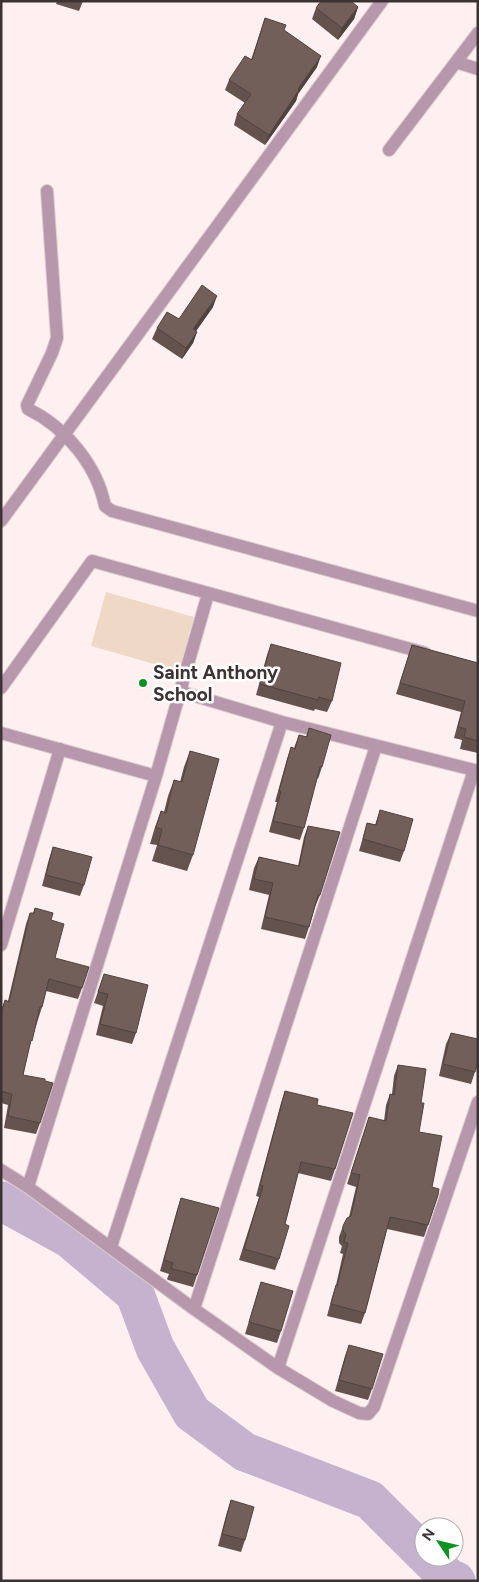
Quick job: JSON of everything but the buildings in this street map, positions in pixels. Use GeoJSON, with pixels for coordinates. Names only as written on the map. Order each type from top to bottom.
{"type":"FeatureCollection","features":[{"type":"Feature","properties":{"kind":"street"},"geometry":{"type":"LineString","coordinates":[[1,521],[382,1]]}},
{"type":"Feature","properties":{"kind":"street"},"geometry":{"type":"LineString","coordinates":[[389,150],[478,33]]}},
{"type":"Feature","properties":{"kind":"street"},"geometry":{"type":"LineString","coordinates":[[456,62],[478,69]]}},
{"type":"Feature","properties":{"kind":"street"},"geometry":{"type":"LineString","coordinates":[[48,191],[57,338],[52,353],[27,405],[28,409],[65,434],[90,467],[105,506],[112,511],[478,611]]}},
{"type":"Feature","properties":{"kind":"street"},"geometry":{"type":"LineString","coordinates":[[1,688],[92,561],[439,657]]}},
{"type":"Feature","properties":{"kind":"street"},"geometry":{"type":"LineString","coordinates":[[28,1187],[182,692],[208,594]]}},
{"type":"Feature","properties":{"kind":"street"},"geometry":{"type":"LineString","coordinates":[[182,692],[282,722],[476,770],[278,1368]]}},
{"type":"Feature","properties":{"kind":"street"},"geometry":{"type":"LineString","coordinates":[[111,1247],[282,722]]}},
{"type":"Feature","properties":{"kind":"street"},"geometry":{"type":"LineString","coordinates":[[1,733],[156,776]]}},
{"type":"Feature","properties":{"kind":"street"},"geometry":{"type":"LineString","coordinates":[[194,1309],[376,746]]}},
{"type":"Feature","properties":{"kind":"street"},"geometry":{"type":"LineString","coordinates":[[1,945],[60,749]]}},
{"type":"Feature","properties":{"kind":"street"},"geometry":{"type":"LineString","coordinates":[[1,1170],[28,1187],[278,1368],[333,1401],[360,1413],[368,1414],[374,1407],[478,1102]]}},
{"type":"Feature","properties":{"kind":"shaded area"},"geometry":{"type":"Polygon","coordinates":[[[106,592],[194,617],[179,671],[91,646],[106,592]]]}},
{"type":"Feature","properties":{"kind":"waterway"},"geometry":{"type":"LineString","coordinates":[[1,1201],[70,1239],[135,1294],[155,1348],[192,1413],[245,1452],[370,1500],[414,1544]]}},
{"type":"Feature","properties":{"kind":"waterway"},"geometry":{"type":"LineString","coordinates":[[437,1567],[449,1578],[456,1581]]}},
{"type":"Feature","properties":{"kind":"place","name":"Saint Anthony School"},"geometry":{"type":"Point","coordinates":[143,683]}}]}
